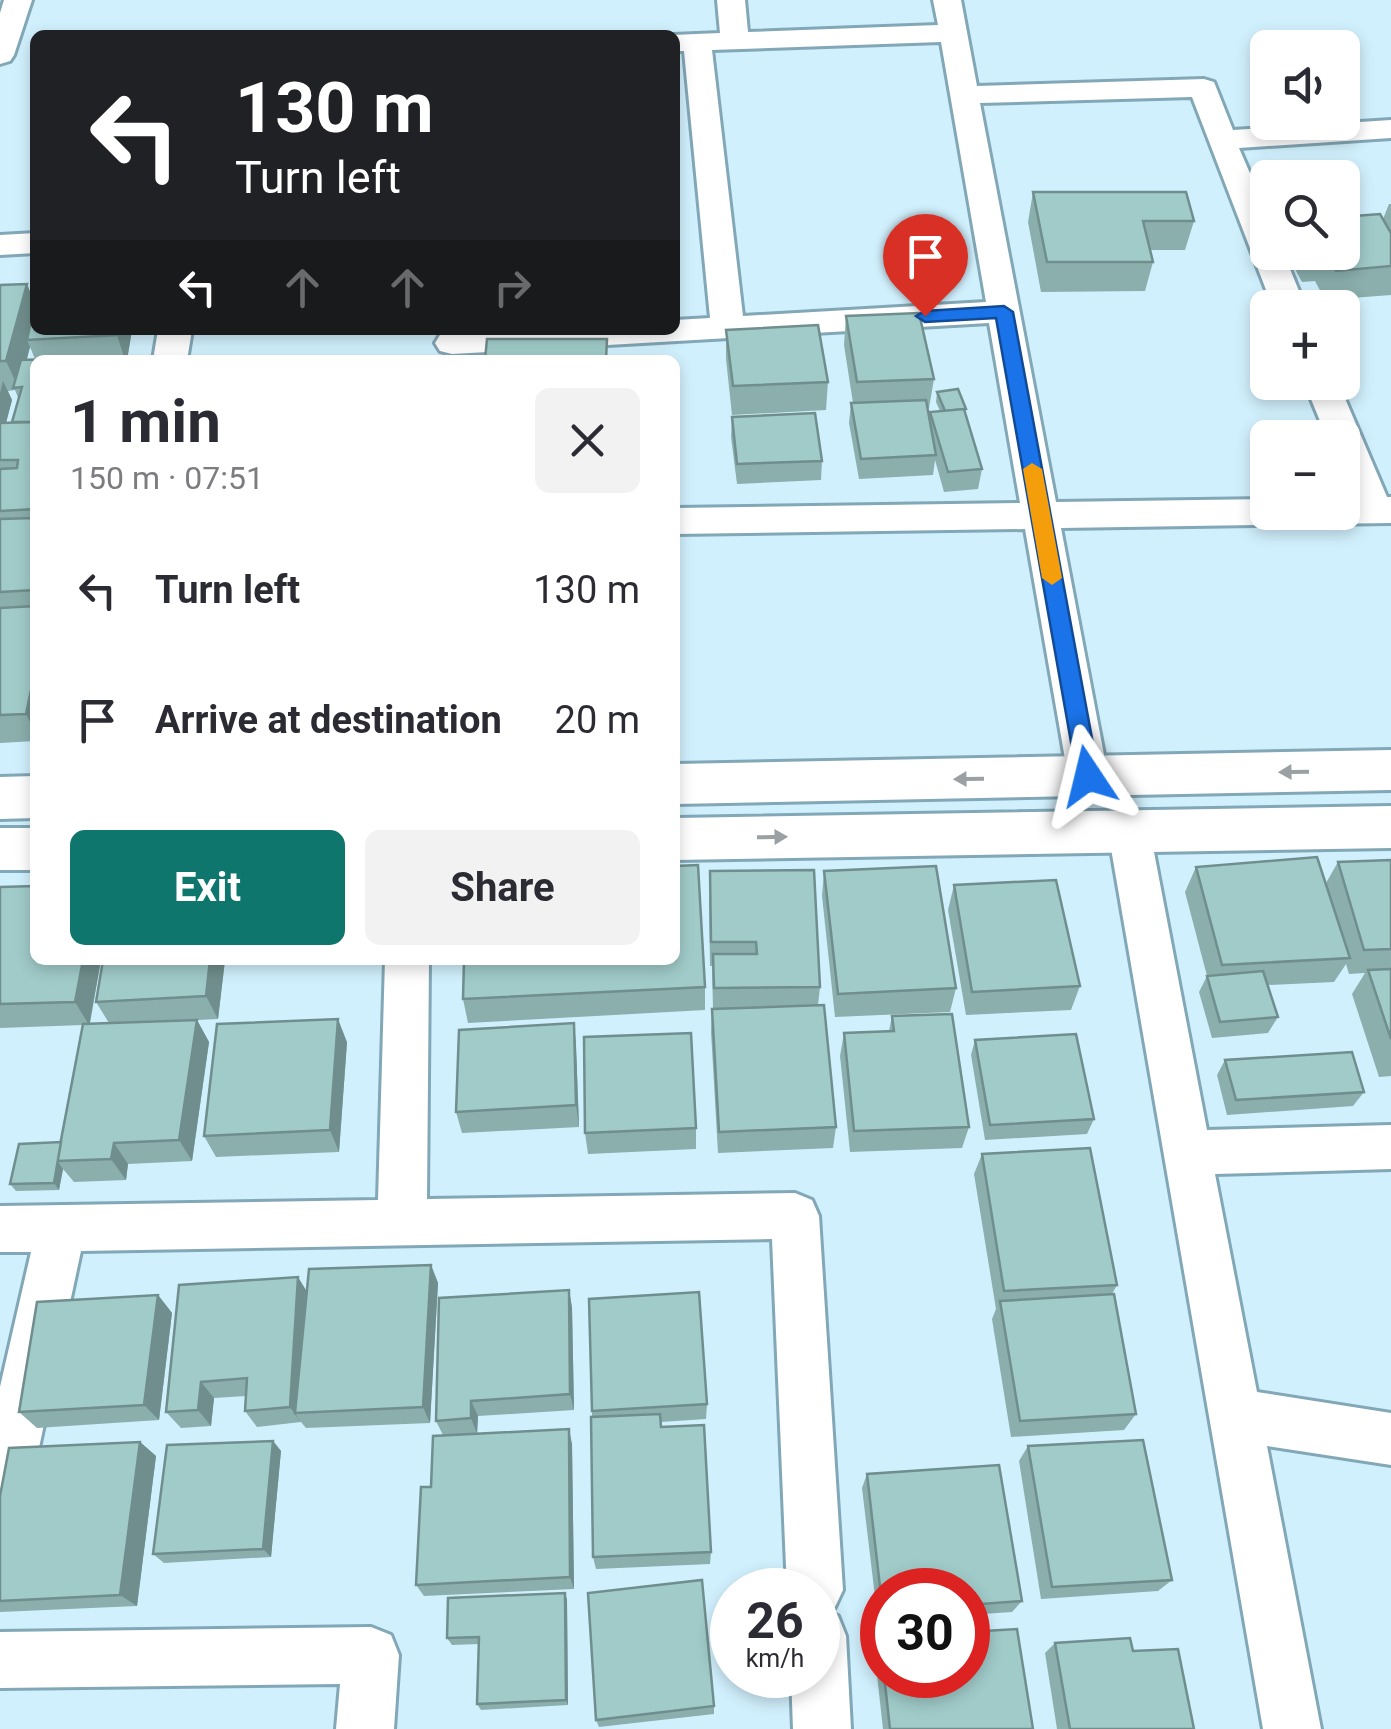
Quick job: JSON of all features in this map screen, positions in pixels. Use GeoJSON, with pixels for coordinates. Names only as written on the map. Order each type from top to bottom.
{"type":"FeatureCollection","features":[{"type":"Feature","properties":{"kind":"street"},"geometry":{"type":"LineString","coordinates":[[6,64],[18,0]]}},
{"type":"Feature","properties":{"kind":"street"},"geometry":{"type":"LineString","coordinates":[[731,0],[735,41]]}},
{"type":"Feature","properties":{"kind":"street"},"geometry":{"type":"LineString","coordinates":[[728,327],[686,43],[950,16],[1088,776]]}},
{"type":"Feature","properties":{"kind":"street"},"geometry":{"type":"LineString","coordinates":[[964,95],[1204,88],[1221,140],[1283,290]]}},
{"type":"Feature","properties":{"kind":"street"},"geometry":{"type":"LineString","coordinates":[[1221,140],[1391,129]]}},
{"type":"Feature","properties":{"kind":"street"},"geometry":{"type":"LineString","coordinates":[[0,245],[30,244]]}},
{"type":"Feature","properties":{"kind":"street"},"geometry":{"type":"LineString","coordinates":[[680,330],[1004,312]]}},
{"type":"Feature","properties":{"kind":"street"},"geometry":{"type":"LineString","coordinates":[[452,344],[598,335]]}},
{"type":"Feature","properties":{"kind":"street"},"geometry":{"type":"LineString","coordinates":[[680,521],[1383,511],[1330,400]]}},
{"type":"Feature","properties":{"kind":"street"},"geometry":{"type":"LineString","coordinates":[[680,784],[1391,770]]}},
{"type":"Feature","properties":{"kind":"street"},"geometry":{"type":"LineString","coordinates":[[0,798],[30,797]]}},
{"type":"Feature","properties":{"kind":"street"},"geometry":{"type":"LineString","coordinates":[[680,839],[1391,826]]}},
{"type":"Feature","properties":{"kind":"street"},"geometry":{"type":"LineString","coordinates":[[1128,831],[1292,1729]]}},
{"type":"Feature","properties":{"kind":"street"},"geometry":{"type":"LineString","coordinates":[[0,850],[30,849]]}},
{"type":"Feature","properties":{"kind":"street"},"geometry":{"type":"LineString","coordinates":[[402,1222],[407,965]]}},
{"type":"Feature","properties":{"kind":"street"},"geometry":{"type":"LineString","coordinates":[[1187,1152],[1391,1147]]}},
{"type":"Feature","properties":{"kind":"street"},"geometry":{"type":"LineString","coordinates":[[0,1229],[795,1216],[814,1568]]}},
{"type":"Feature","properties":{"kind":"street"},"geometry":{"type":"LineString","coordinates":[[0,1504],[61,1228]]}},
{"type":"Feature","properties":{"kind":"street"},"geometry":{"type":"LineString","coordinates":[[1235,1415],[1391,1439]]}},
{"type":"Feature","properties":{"kind":"street"},"geometry":{"type":"LineString","coordinates":[[0,1660],[372,1655],[365,1729]]}},
{"type":"Feature","properties":{"kind":"street"},"geometry":{"type":"LineString","coordinates":[[821,1698],[822,1729]]}},
{"type":"Feature","properties":{"kind":"building"},"geometry":{"type":"Polygon","coordinates":[[[1033,192],[1186,192],[1194,221],[1143,221],[1153,262],[1047,262],[1033,192]]]}},
{"type":"Feature","properties":{"kind":"building"},"geometry":{"type":"Polygon","coordinates":[[[1380,214],[1391,233],[1391,266],[1360,269],[1360,216],[1380,214]]]}},
{"type":"Feature","properties":{"kind":"building"},"geometry":{"type":"Polygon","coordinates":[[[27,284],[6,361],[0,361],[0,285],[27,284]]]}},
{"type":"Feature","properties":{"kind":"building"},"geometry":{"type":"Polygon","coordinates":[[[919,313],[934,379],[857,382],[846,316],[919,313]]]}},
{"type":"Feature","properties":{"kind":"building"},"geometry":{"type":"Polygon","coordinates":[[[818,325],[828,382],[733,386],[726,330],[818,325]]]}},
{"type":"Feature","properties":{"kind":"building"},"geometry":{"type":"Polygon","coordinates":[[[30,326],[30,335],[117,335],[27,340],[30,326]]]}},
{"type":"Feature","properties":{"kind":"building"},"geometry":{"type":"Polygon","coordinates":[[[487,339],[607,339],[606,355],[485,355],[487,339]]]}},
{"type":"Feature","properties":{"kind":"building"},"geometry":{"type":"Polygon","coordinates":[[[21,360],[30,360],[30,422],[12,422],[22,387],[13,388],[21,360]]]}},
{"type":"Feature","properties":{"kind":"building"},"geometry":{"type":"Polygon","coordinates":[[[958,389],[966,409],[945,411],[937,392],[958,389]]]}},
{"type":"Feature","properties":{"kind":"building"},"geometry":{"type":"Polygon","coordinates":[[[926,400],[936,455],[861,459],[851,403],[926,400]]]}},
{"type":"Feature","properties":{"kind":"building"},"geometry":{"type":"Polygon","coordinates":[[[964,409],[982,469],[948,472],[930,412],[964,409]]]}},
{"type":"Feature","properties":{"kind":"building"},"geometry":{"type":"Polygon","coordinates":[[[815,413],[822,461],[737,464],[732,417],[815,413]]]}},
{"type":"Feature","properties":{"kind":"building"},"geometry":{"type":"Polygon","coordinates":[[[30,422],[30,509],[0,511],[0,469],[17,468],[18,460],[0,460],[0,423],[30,422]]]}},
{"type":"Feature","properties":{"kind":"building"},"geometry":{"type":"Polygon","coordinates":[[[30,518],[30,590],[0,592],[0,519],[30,518]]]}},
{"type":"Feature","properties":{"kind":"building"},"geometry":{"type":"Polygon","coordinates":[[[30,606],[30,695],[26,714],[0,715],[0,608],[30,606]]]}},
{"type":"Feature","properties":{"kind":"building"},"geometry":{"type":"Polygon","coordinates":[[[1317,857],[1350,958],[1222,965],[1196,867],[1317,857]]]}},
{"type":"Feature","properties":{"kind":"building"},"geometry":{"type":"Polygon","coordinates":[[[1391,860],[1391,949],[1364,950],[1338,862],[1391,860]]]}},
{"type":"Feature","properties":{"kind":"building"},"geometry":{"type":"Polygon","coordinates":[[[698,865],[705,987],[463,999],[464,965],[680,965],[680,866],[698,865]]]}},
{"type":"Feature","properties":{"kind":"building"},"geometry":{"type":"Polygon","coordinates":[[[936,866],[956,988],[838,994],[824,871],[936,866]]]}},
{"type":"Feature","properties":{"kind":"building"},"geometry":{"type":"Polygon","coordinates":[[[814,870],[820,987],[714,988],[713,954],[757,954],[756,942],[711,942],[710,871],[814,870]]]}},
{"type":"Feature","properties":{"kind":"building"},"geometry":{"type":"Polygon","coordinates":[[[1056,880],[1080,986],[972,992],[954,885],[1056,880]]]}},
{"type":"Feature","properties":{"kind":"building"},"geometry":{"type":"Polygon","coordinates":[[[30,886],[30,965],[82,965],[75,1002],[0,1004],[0,887],[30,886]]]}},
{"type":"Feature","properties":{"kind":"building"},"geometry":{"type":"Polygon","coordinates":[[[102,965],[209,965],[206,996],[96,1002],[102,965]]]}},
{"type":"Feature","properties":{"kind":"building"},"geometry":{"type":"Polygon","coordinates":[[[1391,969],[1391,1039],[1368,970],[1391,969]]]}},
{"type":"Feature","properties":{"kind":"building"},"geometry":{"type":"Polygon","coordinates":[[[1263,971],[1278,1017],[1220,1022],[1207,976],[1263,971]]]}},
{"type":"Feature","properties":{"kind":"building"},"geometry":{"type":"Polygon","coordinates":[[[824,1005],[836,1127],[719,1132],[712,1009],[824,1005]]]}},
{"type":"Feature","properties":{"kind":"building"},"geometry":{"type":"Polygon","coordinates":[[[952,1014],[969,1127],[854,1131],[844,1033],[894,1031],[892,1016],[952,1014]]]}},
{"type":"Feature","properties":{"kind":"building"},"geometry":{"type":"Polygon","coordinates":[[[338,1019],[330,1130],[204,1136],[217,1024],[338,1019]]]}},
{"type":"Feature","properties":{"kind":"building"},"geometry":{"type":"Polygon","coordinates":[[[197,1020],[179,1140],[114,1143],[111,1159],[57,1161],[83,1024],[197,1020]]]}},
{"type":"Feature","properties":{"kind":"building"},"geometry":{"type":"Polygon","coordinates":[[[574,1023],[576,1105],[456,1112],[459,1030],[574,1023]]]}},
{"type":"Feature","properties":{"kind":"building"},"geometry":{"type":"Polygon","coordinates":[[[691,1033],[696,1128],[585,1133],[584,1037],[691,1033]]]}},
{"type":"Feature","properties":{"kind":"building"},"geometry":{"type":"Polygon","coordinates":[[[1076,1034],[1094,1119],[990,1125],[975,1040],[1076,1034]]]}},
{"type":"Feature","properties":{"kind":"building"},"geometry":{"type":"Polygon","coordinates":[[[1352,1052],[1364,1092],[1236,1100],[1225,1060],[1352,1052]]]}},
{"type":"Feature","properties":{"kind":"building"},"geometry":{"type":"Polygon","coordinates":[[[61,1142],[54,1183],[10,1184],[19,1144],[61,1142]]]}},
{"type":"Feature","properties":{"kind":"building"},"geometry":{"type":"Polygon","coordinates":[[[1090,1148],[1117,1285],[1004,1291],[982,1154],[1090,1148]]]}},
{"type":"Feature","properties":{"kind":"building"},"geometry":{"type":"Polygon","coordinates":[[[431,1265],[423,1407],[295,1413],[309,1269],[431,1265]]]}},
{"type":"Feature","properties":{"kind":"building"},"geometry":{"type":"Polygon","coordinates":[[[298,1277],[290,1407],[245,1411],[247,1378],[201,1382],[198,1410],[166,1412],[179,1285],[298,1277]]]}},
{"type":"Feature","properties":{"kind":"building"},"geometry":{"type":"Polygon","coordinates":[[[569,1290],[570,1394],[471,1401],[471,1418],[436,1421],[439,1298],[569,1290]]]}},
{"type":"Feature","properties":{"kind":"building"},"geometry":{"type":"Polygon","coordinates":[[[699,1292],[707,1404],[592,1411],[589,1299],[699,1292]]]}},
{"type":"Feature","properties":{"kind":"building"},"geometry":{"type":"Polygon","coordinates":[[[1114,1294],[1136,1414],[1020,1421],[1000,1301],[1114,1294]]]}},
{"type":"Feature","properties":{"kind":"building"},"geometry":{"type":"Polygon","coordinates":[[[158,1295],[144,1405],[19,1412],[37,1302],[158,1295]]]}},
{"type":"Feature","properties":{"kind":"building"},"geometry":{"type":"Polygon","coordinates":[[[660,1414],[661,1427],[704,1425],[711,1552],[593,1557],[591,1417],[660,1414]]]}},
{"type":"Feature","properties":{"kind":"building"},"geometry":{"type":"Polygon","coordinates":[[[569,1429],[570,1577],[416,1585],[421,1487],[431,1487],[433,1436],[569,1429]]]}},
{"type":"Feature","properties":{"kind":"building"},"geometry":{"type":"Polygon","coordinates":[[[1143,1440],[1172,1580],[1052,1587],[1028,1446],[1143,1440]]]}},
{"type":"Feature","properties":{"kind":"building"},"geometry":{"type":"Polygon","coordinates":[[[273,1441],[263,1549],[153,1554],[167,1445],[273,1441]]]}},
{"type":"Feature","properties":{"kind":"building"},"geometry":{"type":"Polygon","coordinates":[[[140,1442],[120,1595],[0,1601],[0,1496],[9,1448],[140,1442]]]}},
{"type":"Feature","properties":{"kind":"building"},"geometry":{"type":"Polygon","coordinates":[[[999,1465],[1022,1601],[990,1603],[990,1568],[878,1568],[867,1474],[999,1465]]]}},
{"type":"Feature","properties":{"kind":"building"},"geometry":{"type":"Polygon","coordinates":[[[702,1580],[710,1698],[714,1706],[596,1720],[588,1593],[702,1580]]]}},
{"type":"Feature","properties":{"kind":"building"},"geometry":{"type":"Polygon","coordinates":[[[565,1593],[566,1700],[477,1704],[479,1637],[447,1638],[448,1598],[565,1593]]]}},
{"type":"Feature","properties":{"kind":"building"},"geometry":{"type":"Polygon","coordinates":[[[1017,1629],[1033,1729],[890,1729],[887,1698],[990,1698],[990,1631],[1017,1629]]]}},
{"type":"Feature","properties":{"kind":"building"},"geometry":{"type":"Polygon","coordinates":[[[1130,1638],[1133,1651],[1178,1649],[1194,1729],[1070,1729],[1055,1643],[1130,1638]]]}},
{"type":"Feature","properties":{"kind":"slow traffic"},"geometry":{"type":"LineString","coordinates":[[1032,469],[1052,578]]}},
{"type":"Feature","properties":{"kind":"route"},"geometry":{"type":"LineString","coordinates":[[925,316],[1004,312],[1088,776]]}}]}
